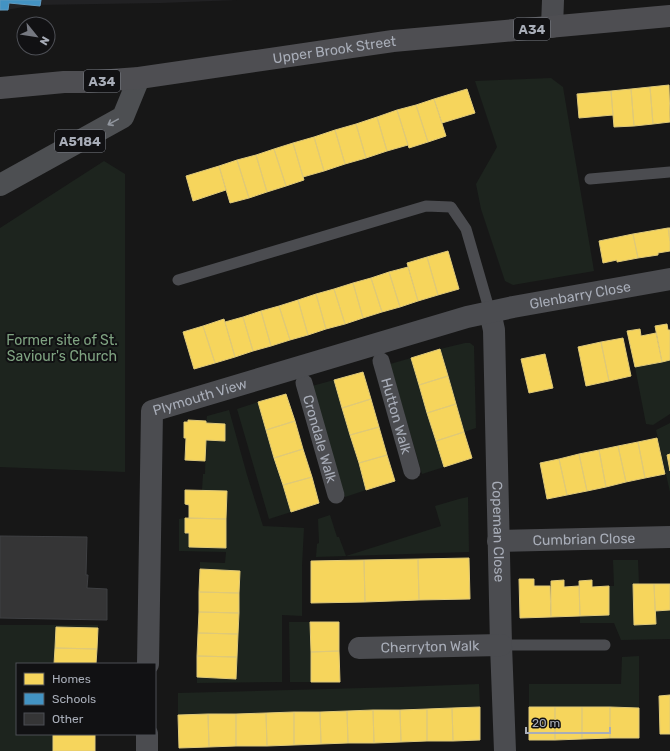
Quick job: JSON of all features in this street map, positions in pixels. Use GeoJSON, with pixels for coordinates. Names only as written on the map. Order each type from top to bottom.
{"type":"FeatureCollection","features":[{"type":"Feature","properties":{"kind":"highway","name":"Upper Brook Street"},"geometry":{"type":"LineString","coordinates":[[0,88],[64,82],[139,78],[393,41],[670,16]]}},
{"type":"Feature","properties":{"kind":"main road","name":"A5184"},"geometry":{"type":"LineString","coordinates":[[0,185],[122,117],[139,78]]}},
{"type":"Feature","properties":{"kind":"street"},"geometry":{"type":"LineString","coordinates":[[552,27],[553,0]]}},
{"type":"Feature","properties":{"kind":"street","name":"Glenbarry Close"},"geometry":{"type":"LineString","coordinates":[[490,312],[670,279]]}},
{"type":"Feature","properties":{"kind":"street","name":"Copeman Close"},"geometry":{"type":"LineString","coordinates":[[490,312],[494,330],[498,541],[505,751]]}},
{"type":"Feature","properties":{"kind":"street","name":"Plymouth View"},"geometry":{"type":"LineString","coordinates":[[148,663],[152,411],[466,317],[490,312]]}},
{"type":"Feature","properties":{"kind":"street","name":"Hutton Walk"},"geometry":{"type":"LineString","coordinates":[[381,361],[412,471]]}},
{"type":"Feature","properties":{"kind":"street","name":"Crondale Walk"},"geometry":{"type":"LineString","coordinates":[[304,383],[336,494]]}},
{"type":"Feature","properties":{"kind":"street","name":"Cumbrian Close"},"geometry":{"type":"LineString","coordinates":[[498,541],[670,538]]}},
{"type":"Feature","properties":{"kind":"street","name":"Cherryton Walk"},"geometry":{"type":"LineString","coordinates":[[359,648],[501,645]]}},
{"type":"Feature","properties":{"kind":"street"},"geometry":{"type":"LineString","coordinates":[[147,735],[147,751]]}},
{"type":"Feature","properties":{"kind":"lane"},"geometry":{"type":"LineString","coordinates":[[590,179],[670,172]]}},
{"type":"Feature","properties":{"kind":"lane"},"geometry":{"type":"LineString","coordinates":[[178,280],[426,206],[451,207],[466,229],[490,312]]}},
{"type":"Feature","properties":{"kind":"lane"},"geometry":{"type":"LineString","coordinates":[[501,645],[605,645]]}},
{"type":"Feature","properties":{"kind":"shaded area"},"geometry":{"type":"Polygon","coordinates":[[[0,0],[237,0],[35,5],[0,11],[0,0]]]}},
{"type":"Feature","properties":{"kind":"green space"},"geometry":{"type":"Polygon","coordinates":[[[551,78],[563,87],[594,271],[513,285],[505,281],[481,209],[476,184],[497,147],[475,81],[551,78]]]}},
{"type":"Feature","properties":{"kind":"green space","name":"Former site of St. Saviour's Church"},"geometry":{"type":"Polygon","coordinates":[[[104,161],[125,174],[125,472],[0,467],[0,228],[104,161]]]}},
{"type":"Feature","properties":{"kind":"green space"},"geometry":{"type":"Polygon","coordinates":[[[470,343],[474,346],[476,428],[464,432],[440,349],[470,343]]]}},
{"type":"Feature","properties":{"kind":"green space"},"geometry":{"type":"Polygon","coordinates":[[[411,358],[444,467],[422,474],[390,364],[411,358]]]}},
{"type":"Feature","properties":{"kind":"green space"},"geometry":{"type":"Polygon","coordinates":[[[670,360],[670,414],[653,425],[646,424],[635,367],[670,360]]]}},
{"type":"Feature","properties":{"kind":"green space"},"geometry":{"type":"Polygon","coordinates":[[[334,380],[366,490],[345,497],[312,386],[334,380]]]}},
{"type":"Feature","properties":{"kind":"green space"},"geometry":{"type":"Polygon","coordinates":[[[258,402],[291,512],[269,519],[237,409],[258,402]]]}},
{"type":"Feature","properties":{"kind":"green space"},"geometry":{"type":"Polygon","coordinates":[[[229,410],[263,526],[304,528],[302,616],[282,615],[282,682],[197,683],[197,677],[236,678],[240,571],[200,569],[200,562],[225,563],[226,552],[179,551],[179,519],[185,518],[185,532],[189,533],[189,547],[226,547],[227,491],[202,490],[203,474],[205,474],[206,440],[225,440],[225,424],[206,423],[207,416],[229,410]]]}},
{"type":"Feature","properties":{"kind":"green space"},"geometry":{"type":"Polygon","coordinates":[[[670,423],[670,454],[667,455],[670,471],[670,492],[656,430],[670,423]]]}},
{"type":"Feature","properties":{"kind":"green space"},"geometry":{"type":"Polygon","coordinates":[[[468,497],[469,552],[316,557],[317,544],[319,543],[318,519],[330,515],[337,537],[339,537],[346,556],[441,526],[435,506],[468,497]]]}},
{"type":"Feature","properties":{"kind":"green space"},"geometry":{"type":"Polygon","coordinates":[[[613,560],[638,560],[639,584],[633,584],[634,625],[656,624],[655,611],[670,610],[670,639],[621,640],[614,623],[580,623],[580,616],[609,615],[609,586],[614,586],[613,560]]]}},
{"type":"Feature","properties":{"kind":"green space"},"geometry":{"type":"Polygon","coordinates":[[[289,622],[310,622],[311,682],[290,682],[289,622]]]}},
{"type":"Feature","properties":{"kind":"green space"},"geometry":{"type":"Polygon","coordinates":[[[0,625],[98,625],[98,628],[56,627],[54,663],[16,663],[16,735],[53,735],[53,751],[0,751],[0,625]]]}},
{"type":"Feature","properties":{"kind":"green space"},"geometry":{"type":"Polygon","coordinates":[[[639,656],[639,708],[529,707],[529,684],[621,684],[622,657],[639,656]]]}},
{"type":"Feature","properties":{"kind":"green space"},"geometry":{"type":"Polygon","coordinates":[[[479,684],[480,707],[178,715],[178,693],[479,684]]]}},
{"type":"Feature","properties":{"kind":"building: Homes"},"geometry":{"type":"Polygon","coordinates":[[[669,85],[670,122],[653,124],[650,87],[669,85]]]}},
{"type":"Feature","properties":{"kind":"building: Homes"},"geometry":{"type":"Polygon","coordinates":[[[650,87],[653,124],[634,126],[631,89],[650,87]]]}},
{"type":"Feature","properties":{"kind":"building: Homes"},"geometry":{"type":"Polygon","coordinates":[[[467,89],[475,113],[442,123],[434,99],[467,89]]]}},
{"type":"Feature","properties":{"kind":"building: Homes"},"geometry":{"type":"Polygon","coordinates":[[[631,89],[634,126],[614,127],[611,91],[631,89]]]}},
{"type":"Feature","properties":{"kind":"building: Homes"},"geometry":{"type":"Polygon","coordinates":[[[611,91],[613,115],[579,118],[577,94],[611,91]]]}},
{"type":"Feature","properties":{"kind":"building: Homes"},"geometry":{"type":"Polygon","coordinates":[[[434,99],[446,136],[428,142],[416,105],[434,99]]]}},
{"type":"Feature","properties":{"kind":"building: Homes"},"geometry":{"type":"Polygon","coordinates":[[[416,105],[428,142],[409,148],[397,110],[416,105]]]}},
{"type":"Feature","properties":{"kind":"building: Homes"},"geometry":{"type":"Polygon","coordinates":[[[397,110],[408,145],[387,151],[377,117],[397,110]]]}},
{"type":"Feature","properties":{"kind":"building: Homes"},"geometry":{"type":"Polygon","coordinates":[[[377,117],[387,151],[366,158],[356,124],[377,117]]]}},
{"type":"Feature","properties":{"kind":"building: Homes"},"geometry":{"type":"Polygon","coordinates":[[[356,124],[366,158],[345,164],[335,130],[356,124]]]}},
{"type":"Feature","properties":{"kind":"building: Homes"},"geometry":{"type":"Polygon","coordinates":[[[335,130],[345,164],[324,171],[314,137],[335,130]]]}},
{"type":"Feature","properties":{"kind":"building: Homes"},"geometry":{"type":"Polygon","coordinates":[[[314,137],[324,171],[303,177],[293,143],[314,137]]]}},
{"type":"Feature","properties":{"kind":"building: Homes"},"geometry":{"type":"Polygon","coordinates":[[[293,143],[304,180],[286,186],[274,149],[293,143]]]}},
{"type":"Feature","properties":{"kind":"building: Homes"},"geometry":{"type":"Polygon","coordinates":[[[274,149],[286,186],[267,192],[256,155],[274,149]]]}},
{"type":"Feature","properties":{"kind":"building: Homes"},"geometry":{"type":"Polygon","coordinates":[[[256,155],[267,192],[249,198],[237,160],[256,155]]]}},
{"type":"Feature","properties":{"kind":"building: Homes"},"geometry":{"type":"Polygon","coordinates":[[[237,160],[249,198],[230,203],[219,166],[237,160]]]}},
{"type":"Feature","properties":{"kind":"building: Homes"},"geometry":{"type":"Polygon","coordinates":[[[219,166],[226,190],[193,201],[186,176],[219,166]]]}},
{"type":"Feature","properties":{"kind":"building: Homes"},"geometry":{"type":"Polygon","coordinates":[[[668,228],[670,228],[670,241],[668,228]]]}},
{"type":"Feature","properties":{"kind":"building: Homes"},"geometry":{"type":"Polygon","coordinates":[[[668,228],[670,251],[658,253],[658,255],[638,258],[633,234],[668,228]]]}},
{"type":"Feature","properties":{"kind":"building: Homes"},"geometry":{"type":"Polygon","coordinates":[[[633,234],[638,258],[603,263],[599,241],[633,234]]]}},
{"type":"Feature","properties":{"kind":"building: Homes"},"geometry":{"type":"Polygon","coordinates":[[[448,251],[459,289],[438,295],[427,257],[448,251]]]}},
{"type":"Feature","properties":{"kind":"building: Homes"},"geometry":{"type":"Polygon","coordinates":[[[427,257],[438,295],[418,301],[407,263],[427,257]]]}},
{"type":"Feature","properties":{"kind":"building: Homes"},"geometry":{"type":"Polygon","coordinates":[[[408,267],[418,301],[400,307],[389,272],[408,267]]]}},
{"type":"Feature","properties":{"kind":"building: Homes"},"geometry":{"type":"Polygon","coordinates":[[[389,272],[400,307],[382,312],[371,278],[389,272]]]}},
{"type":"Feature","properties":{"kind":"building: Homes"},"geometry":{"type":"Polygon","coordinates":[[[371,278],[382,312],[363,318],[353,283],[371,278]]]}},
{"type":"Feature","properties":{"kind":"building: Homes"},"geometry":{"type":"Polygon","coordinates":[[[353,283],[363,318],[345,324],[334,289],[353,283]]]}},
{"type":"Feature","properties":{"kind":"building: Homes"},"geometry":{"type":"Polygon","coordinates":[[[334,289],[345,324],[326,329],[316,294],[334,289]]]}},
{"type":"Feature","properties":{"kind":"building: Homes"},"geometry":{"type":"Polygon","coordinates":[[[316,294],[326,329],[308,335],[298,300],[316,294]]]}},
{"type":"Feature","properties":{"kind":"building: Homes"},"geometry":{"type":"Polygon","coordinates":[[[298,300],[308,335],[290,340],[279,306],[298,300]]]}},
{"type":"Feature","properties":{"kind":"building: Homes"},"geometry":{"type":"Polygon","coordinates":[[[279,306],[290,340],[271,346],[261,311],[279,306]]]}},
{"type":"Feature","properties":{"kind":"building: Homes"},"geometry":{"type":"Polygon","coordinates":[[[261,311],[271,346],[253,351],[243,317],[261,311]]]}},
{"type":"Feature","properties":{"kind":"building: Homes"},"geometry":{"type":"Polygon","coordinates":[[[243,317],[253,351],[235,357],[225,322],[243,317]]]}},
{"type":"Feature","properties":{"kind":"building: Homes"},"geometry":{"type":"Polygon","coordinates":[[[224,319],[235,357],[215,363],[203,326],[224,319]]]}},
{"type":"Feature","properties":{"kind":"building: Homes"},"geometry":{"type":"Polygon","coordinates":[[[667,324],[668,330],[670,330],[670,360],[662,362],[655,326],[667,324]]]}},
{"type":"Feature","properties":{"kind":"building: Homes"},"geometry":{"type":"Polygon","coordinates":[[[203,326],[215,363],[194,369],[183,332],[203,326]]]}},
{"type":"Feature","properties":{"kind":"building: Homes"},"geometry":{"type":"Polygon","coordinates":[[[640,329],[641,336],[656,333],[662,362],[635,367],[627,331],[640,329]]]}},
{"type":"Feature","properties":{"kind":"building: Homes"},"geometry":{"type":"Polygon","coordinates":[[[623,338],[631,376],[609,381],[601,342],[623,338]]]}},
{"type":"Feature","properties":{"kind":"building: Homes"},"geometry":{"type":"Polygon","coordinates":[[[601,342],[609,381],[586,386],[578,347],[601,342]]]}},
{"type":"Feature","properties":{"kind":"building: Homes"},"geometry":{"type":"Polygon","coordinates":[[[440,349],[448,376],[419,385],[411,358],[440,349]]]}},
{"type":"Feature","properties":{"kind":"building: Homes"},"geometry":{"type":"Polygon","coordinates":[[[545,354],[553,388],[529,393],[521,359],[545,354]]]}},
{"type":"Feature","properties":{"kind":"building: Homes"},"geometry":{"type":"Polygon","coordinates":[[[363,372],[371,399],[342,408],[334,380],[363,372]]]}},
{"type":"Feature","properties":{"kind":"building: Homes"},"geometry":{"type":"Polygon","coordinates":[[[448,376],[456,404],[427,413],[419,385],[448,376]]]}},
{"type":"Feature","properties":{"kind":"building: Homes"},"geometry":{"type":"Polygon","coordinates":[[[286,394],[295,421],[266,430],[258,402],[286,394]]]}},
{"type":"Feature","properties":{"kind":"building: Homes"},"geometry":{"type":"Polygon","coordinates":[[[371,399],[379,427],[350,435],[342,408],[371,399]]]}},
{"type":"Feature","properties":{"kind":"building: Homes"},"geometry":{"type":"Polygon","coordinates":[[[456,404],[464,432],[436,441],[427,413],[456,404]]]}},
{"type":"Feature","properties":{"kind":"building: Homes"},"geometry":{"type":"Polygon","coordinates":[[[188,420],[225,424],[225,441],[206,440],[205,461],[185,460],[186,438],[184,438],[184,422],[188,422],[188,420]]]}},
{"type":"Feature","properties":{"kind":"building: Homes"},"geometry":{"type":"Polygon","coordinates":[[[295,421],[303,449],[274,458],[266,430],[295,421]]]}},
{"type":"Feature","properties":{"kind":"building: Homes"},"geometry":{"type":"Polygon","coordinates":[[[379,427],[387,455],[359,463],[350,435],[379,427]]]}},
{"type":"Feature","properties":{"kind":"building: Homes"},"geometry":{"type":"Polygon","coordinates":[[[464,432],[472,458],[444,467],[436,441],[464,432]]]}},
{"type":"Feature","properties":{"kind":"building: Homes"},"geometry":{"type":"Polygon","coordinates":[[[657,438],[665,474],[645,478],[638,442],[657,438]]]}},
{"type":"Feature","properties":{"kind":"building: Homes"},"geometry":{"type":"Polygon","coordinates":[[[638,442],[645,478],[626,482],[618,446],[638,442]]]}},
{"type":"Feature","properties":{"kind":"building: Homes"},"geometry":{"type":"Polygon","coordinates":[[[618,446],[626,482],[606,487],[599,450],[618,446]]]}},
{"type":"Feature","properties":{"kind":"building: Homes"},"geometry":{"type":"Polygon","coordinates":[[[303,449],[312,477],[283,485],[274,458],[303,449]]]}},
{"type":"Feature","properties":{"kind":"building: Homes"},"geometry":{"type":"Polygon","coordinates":[[[599,450],[606,487],[587,491],[579,454],[599,450]]]}},
{"type":"Feature","properties":{"kind":"building: Homes"},"geometry":{"type":"Polygon","coordinates":[[[579,454],[587,491],[567,495],[559,459],[579,454]]]}},
{"type":"Feature","properties":{"kind":"building: Homes"},"geometry":{"type":"Polygon","coordinates":[[[670,454],[670,471],[667,455],[670,454]]]}},
{"type":"Feature","properties":{"kind":"building: Homes"},"geometry":{"type":"Polygon","coordinates":[[[387,455],[395,481],[366,490],[359,463],[387,455]]]}},
{"type":"Feature","properties":{"kind":"building: Homes"},"geometry":{"type":"Polygon","coordinates":[[[559,459],[567,495],[547,499],[540,463],[559,459]]]}},
{"type":"Feature","properties":{"kind":"building: Homes"},"geometry":{"type":"Polygon","coordinates":[[[312,477],[319,503],[291,512],[283,485],[312,477]]]}},
{"type":"Feature","properties":{"kind":"building: Homes"},"geometry":{"type":"Polygon","coordinates":[[[185,490],[227,491],[226,519],[189,518],[189,505],[185,504],[185,490]]]}},
{"type":"Feature","properties":{"kind":"building: Homes"},"geometry":{"type":"Polygon","coordinates":[[[185,518],[226,519],[226,548],[189,547],[189,533],[185,533],[185,518]]]}},
{"type":"Feature","properties":{"kind":"building: Homes"},"geometry":{"type":"Polygon","coordinates":[[[469,558],[470,599],[419,600],[418,559],[469,558]]]}},
{"type":"Feature","properties":{"kind":"building: Homes"},"geometry":{"type":"Polygon","coordinates":[[[418,559],[419,600],[365,602],[364,560],[418,559]]]}},
{"type":"Feature","properties":{"kind":"building: Homes"},"geometry":{"type":"Polygon","coordinates":[[[364,560],[365,602],[311,603],[311,561],[364,560]]]}},
{"type":"Feature","properties":{"kind":"building: Homes"},"geometry":{"type":"Polygon","coordinates":[[[200,569],[240,571],[239,593],[199,592],[200,569]]]}},
{"type":"Feature","properties":{"kind":"building: Homes"},"geometry":{"type":"Polygon","coordinates":[[[519,579],[534,579],[534,586],[550,586],[551,617],[520,618],[519,579]]]}},
{"type":"Feature","properties":{"kind":"building: Homes"},"geometry":{"type":"Polygon","coordinates":[[[564,580],[564,587],[579,586],[580,616],[551,617],[551,581],[564,580]]]}},
{"type":"Feature","properties":{"kind":"building: Homes"},"geometry":{"type":"Polygon","coordinates":[[[592,580],[592,587],[609,586],[609,615],[580,616],[579,581],[592,580]]]}},
{"type":"Feature","properties":{"kind":"building: Homes"},"geometry":{"type":"Polygon","coordinates":[[[633,584],[654,584],[656,624],[634,625],[633,584]]]}},
{"type":"Feature","properties":{"kind":"building: Homes"},"geometry":{"type":"Polygon","coordinates":[[[654,584],[670,584],[670,610],[655,611],[654,584]]]}},
{"type":"Feature","properties":{"kind":"building: Homes"},"geometry":{"type":"Polygon","coordinates":[[[199,592],[239,593],[239,613],[199,612],[199,592]]]}},
{"type":"Feature","properties":{"kind":"building: Homes"},"geometry":{"type":"Polygon","coordinates":[[[199,612],[239,613],[238,634],[198,633],[199,612]]]}},
{"type":"Feature","properties":{"kind":"building: Homes"},"geometry":{"type":"Polygon","coordinates":[[[310,622],[339,622],[339,651],[311,652],[310,622]]]}},
{"type":"Feature","properties":{"kind":"building: Homes"},"geometry":{"type":"Polygon","coordinates":[[[56,627],[98,628],[97,649],[55,648],[56,627]]]}},
{"type":"Feature","properties":{"kind":"building: Homes"},"geometry":{"type":"Polygon","coordinates":[[[198,633],[238,634],[237,657],[197,656],[198,633]]]}},
{"type":"Feature","properties":{"kind":"building: Homes"},"geometry":{"type":"Polygon","coordinates":[[[55,648],[97,649],[96,663],[54,663],[55,648]]]}},
{"type":"Feature","properties":{"kind":"building: Homes"},"geometry":{"type":"Polygon","coordinates":[[[339,651],[340,682],[311,682],[311,652],[339,651]]]}},
{"type":"Feature","properties":{"kind":"building: Homes"},"geometry":{"type":"Polygon","coordinates":[[[197,656],[237,657],[236,679],[197,677],[197,656]]]}},
{"type":"Feature","properties":{"kind":"building: Homes"},"geometry":{"type":"Polygon","coordinates":[[[670,695],[670,734],[660,734],[659,696],[670,695]]]}},
{"type":"Feature","properties":{"kind":"building: Homes"},"geometry":{"type":"Polygon","coordinates":[[[480,707],[480,740],[453,741],[452,708],[480,707]]]}},
{"type":"Feature","properties":{"kind":"building: Homes"},"geometry":{"type":"Polygon","coordinates":[[[529,707],[555,707],[555,740],[529,740],[529,707]]]}},
{"type":"Feature","properties":{"kind":"building: Homes"},"geometry":{"type":"Polygon","coordinates":[[[555,707],[582,707],[582,739],[555,740],[555,707]]]}},
{"type":"Feature","properties":{"kind":"building: Homes"},"geometry":{"type":"Polygon","coordinates":[[[582,707],[610,707],[610,738],[582,739],[582,707]]]}},
{"type":"Feature","properties":{"kind":"building: Homes"},"geometry":{"type":"Polygon","coordinates":[[[610,707],[639,708],[639,738],[610,738],[610,707]]]}},
{"type":"Feature","properties":{"kind":"building: Homes"},"geometry":{"type":"Polygon","coordinates":[[[452,708],[453,741],[427,741],[427,709],[452,708]]]}},
{"type":"Feature","properties":{"kind":"building: Homes"},"geometry":{"type":"Polygon","coordinates":[[[427,709],[427,741],[401,742],[400,710],[427,709]]]}},
{"type":"Feature","properties":{"kind":"building: Homes"},"geometry":{"type":"Polygon","coordinates":[[[373,710],[374,743],[348,743],[347,711],[373,710]]]}},
{"type":"Feature","properties":{"kind":"building: Homes"},"geometry":{"type":"Polygon","coordinates":[[[373,710],[400,710],[401,742],[374,743],[373,710]]]}},
{"type":"Feature","properties":{"kind":"building: Homes"},"geometry":{"type":"Polygon","coordinates":[[[347,711],[348,743],[321,744],[320,712],[347,711]]]}},
{"type":"Feature","properties":{"kind":"building: Homes"},"geometry":{"type":"Polygon","coordinates":[[[294,712],[294,745],[267,746],[266,713],[294,712]]]}},
{"type":"Feature","properties":{"kind":"building: Homes"},"geometry":{"type":"Polygon","coordinates":[[[294,712],[320,712],[321,744],[294,745],[294,712]]]}},
{"type":"Feature","properties":{"kind":"building: Homes"},"geometry":{"type":"Polygon","coordinates":[[[266,713],[267,746],[236,746],[236,714],[266,713]]]}},
{"type":"Feature","properties":{"kind":"building: Homes"},"geometry":{"type":"Polygon","coordinates":[[[208,714],[209,747],[179,748],[178,715],[208,714]]]}},
{"type":"Feature","properties":{"kind":"building: Homes"},"geometry":{"type":"Polygon","coordinates":[[[208,714],[236,714],[236,746],[209,747],[208,714]]]}},
{"type":"Feature","properties":{"kind":"building: Homes"},"geometry":{"type":"Polygon","coordinates":[[[53,735],[95,735],[95,751],[53,751],[53,735]]]}},
{"type":"Feature","properties":{"kind":"building: Schools"},"geometry":{"type":"Polygon","coordinates":[[[0,0],[41,0],[40,6],[9,3],[8,10],[0,10],[0,0]]]}},
{"type":"Feature","properties":{"kind":"building: Other"},"geometry":{"type":"Polygon","coordinates":[[[0,536],[87,537],[87,588],[107,589],[107,620],[0,618],[0,536]]]}}]}
